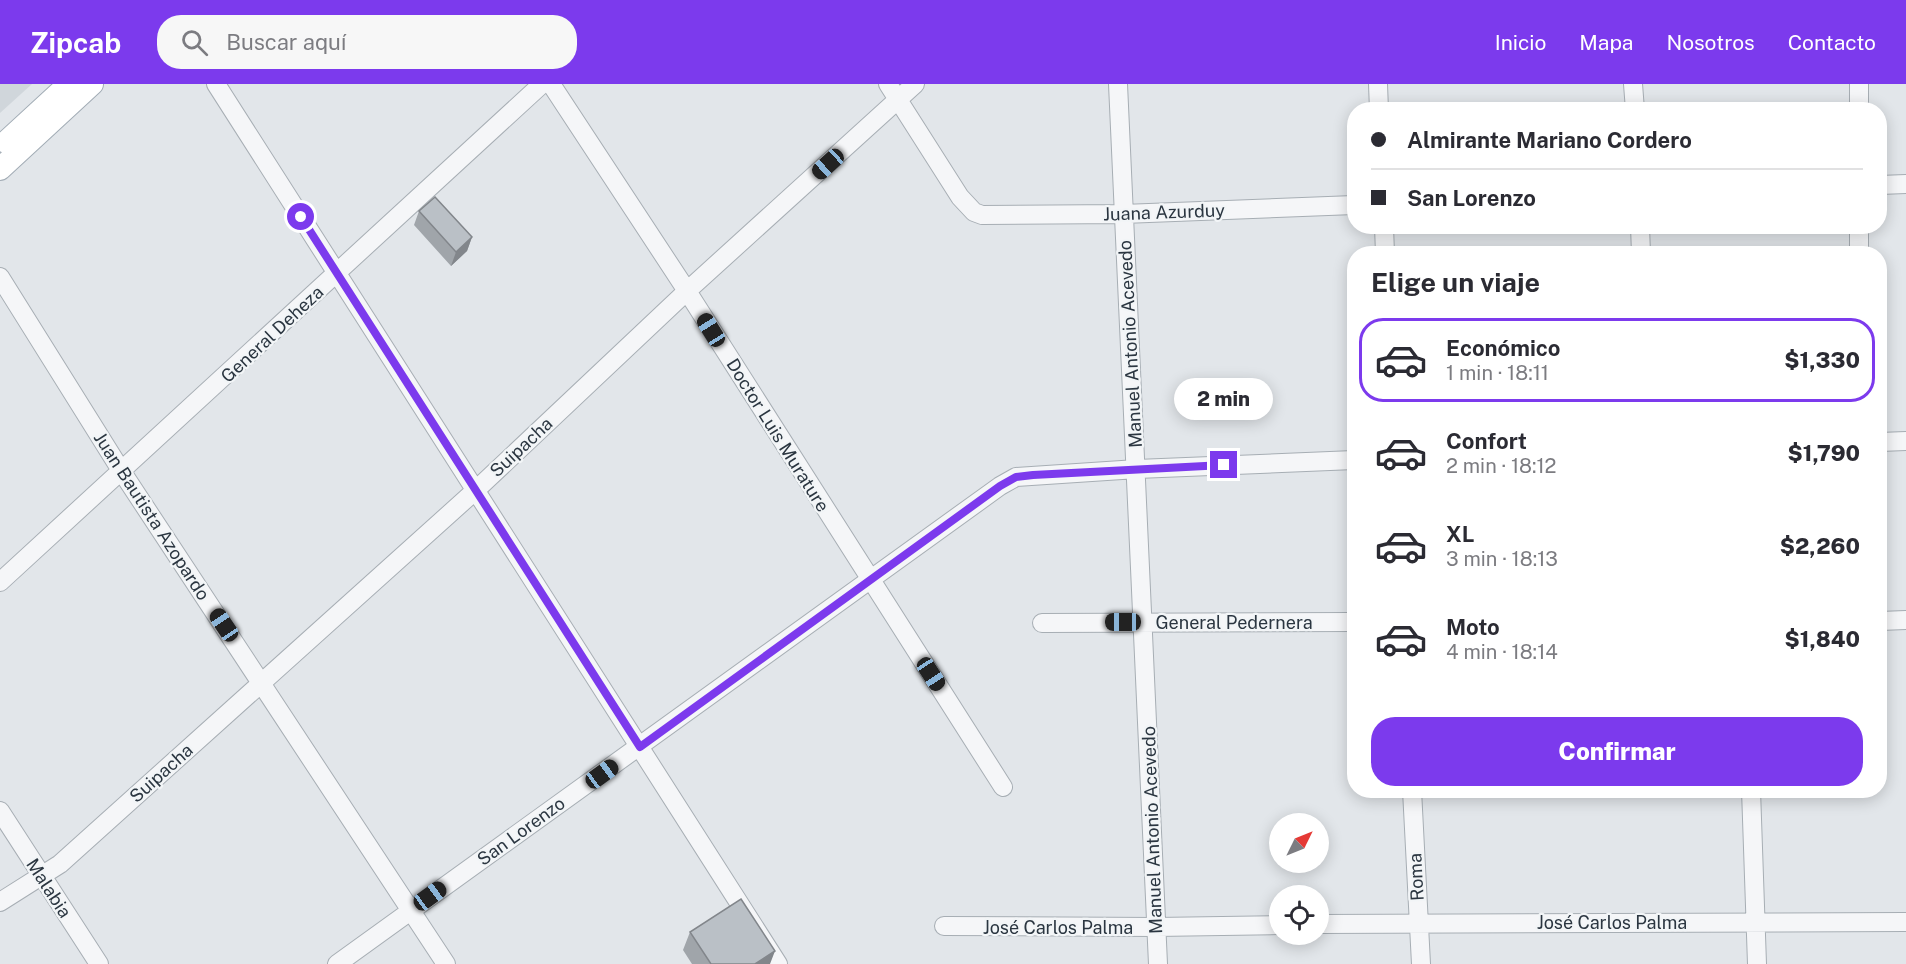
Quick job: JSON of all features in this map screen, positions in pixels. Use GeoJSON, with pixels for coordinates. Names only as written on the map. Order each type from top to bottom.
{"type":"FeatureCollection","features":[{"type":"Feature","properties":{"kind":"main road"},"geometry":{"type":"LineString","coordinates":[[0,148],[69,84]]}},
{"type":"Feature","properties":{"kind":"main road"},"geometry":{"type":"LineString","coordinates":[[0,169],[92,84]]}},
{"type":"Feature","properties":{"kind":"street"},"geometry":{"type":"LineString","coordinates":[[216,84],[477,489],[778,964]]}},
{"type":"Feature","properties":{"kind":"street","name":"General Deheza"},"geometry":{"type":"LineString","coordinates":[[0,582],[542,84]]}},
{"type":"Feature","properties":{"kind":"street","name":"Doctor Luis Murature"},"geometry":{"type":"LineString","coordinates":[[551,84],[687,291],[1004,787]]}},
{"type":"Feature","properties":{"kind":"street"},"geometry":{"type":"LineString","coordinates":[[888,84],[898,100]]}},
{"type":"Feature","properties":{"kind":"street","name":"Suipacha"},"geometry":{"type":"LineString","coordinates":[[0,902],[60,864],[477,489],[687,291],[915,84]]}},
{"type":"Feature","properties":{"kind":"street","name":"Manuel Antonio Acevedo"},"geometry":{"type":"LineString","coordinates":[[1118,84],[1158,964]]}},
{"type":"Feature","properties":{"kind":"street"},"geometry":{"type":"LineString","coordinates":[[1378,84],[1379,102]]}},
{"type":"Feature","properties":{"kind":"street"},"geometry":{"type":"LineString","coordinates":[[1633,84],[1634,102]]}},
{"type":"Feature","properties":{"kind":"street"},"geometry":{"type":"LineString","coordinates":[[1859,84],[1859,102]]}},
{"type":"Feature","properties":{"kind":"street","name":"Juana Azurduy"},"geometry":{"type":"LineString","coordinates":[[898,100],[960,197],[974,212],[982,215],[1123,214],[1347,205]]}},
{"type":"Feature","properties":{"kind":"street"},"geometry":{"type":"LineString","coordinates":[[1887,185],[1906,184]]}},
{"type":"Feature","properties":{"kind":"street","name":"Juan Bautista Azopardo"},"geometry":{"type":"LineString","coordinates":[[0,277],[122,472],[446,964]]}},
{"type":"Feature","properties":{"kind":"street"},"geometry":{"type":"LineString","coordinates":[[1887,442],[1906,441]]}},
{"type":"Feature","properties":{"kind":"street","name":"San Lorenzo"},"geometry":{"type":"LineString","coordinates":[[337,964],[1000,486],[1016,477],[1137,469],[1347,460]]}},
{"type":"Feature","properties":{"kind":"street"},"geometry":{"type":"LineString","coordinates":[[1887,621],[1906,621]]}},
{"type":"Feature","properties":{"kind":"street","name":"General Pedernera"},"geometry":{"type":"LineString","coordinates":[[1042,623],[1347,622]]}},
{"type":"Feature","properties":{"kind":"street","name":"Roma"},"geometry":{"type":"LineString","coordinates":[[1412,798],[1421,964]]}},
{"type":"Feature","properties":{"kind":"street"},"geometry":{"type":"LineString","coordinates":[[1751,798],[1757,964]]}},
{"type":"Feature","properties":{"kind":"street","name":"Malabia"},"geometry":{"type":"LineString","coordinates":[[0,811],[99,964]]}},
{"type":"Feature","properties":{"kind":"street","name":"José Carlos Palma"},"geometry":{"type":"LineString","coordinates":[[1329,924],[1906,922]]}},
{"type":"Feature","properties":{"kind":"street","name":"José Carlos Palma"},"geometry":{"type":"LineString","coordinates":[[944,926],[1269,925]]}},
{"type":"Feature","properties":{"kind":"shaded area"},"geometry":{"type":"Polygon","coordinates":[[[0,84],[32,84],[0,113],[0,84]]]}},
{"type":"Feature","properties":{"kind":"building"},"geometry":{"type":"Polygon","coordinates":[[[435,197],[472,237],[456,252],[419,211],[435,197]]]}},
{"type":"Feature","properties":{"kind":"building"},"geometry":{"type":"Polygon","coordinates":[[[741,899],[775,951],[755,964],[711,964],[690,932],[741,899]]]}},
{"type":"Feature","properties":{"kind":"route"},"geometry":{"type":"LineString","coordinates":[[301,217],[640,747],[1000,486],[1016,477],[1224,465]]}}]}
